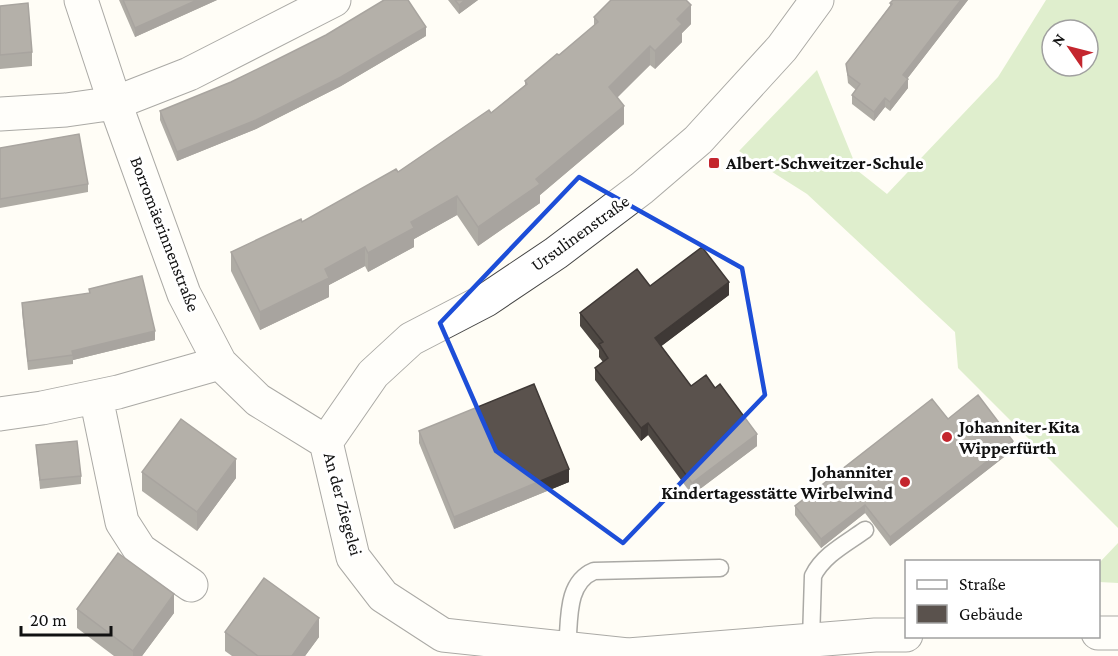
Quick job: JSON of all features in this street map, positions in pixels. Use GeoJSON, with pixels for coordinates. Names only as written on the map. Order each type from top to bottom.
{"type":"FeatureCollection","features":[{"type":"Feature","properties":{"kind":"street","name":"Borromäerinnenstraße"},"geometry":{"type":"LineString","coordinates":[[81,0],[115,103],[184,294],[219,363],[258,400],[326,442]]}},
{"type":"Feature","properties":{"kind":"street"},"geometry":{"type":"LineString","coordinates":[[0,114],[66,110],[115,103],[189,74],[334,0]]}},
{"type":"Feature","properties":{"kind":"street","name":"Ursulinenstraße"},"geometry":{"type":"LineString","coordinates":[[326,442],[373,374],[411,339],[486,300],[556,253],[642,188],[698,140],[782,48],[818,0]]}},
{"type":"Feature","properties":{"kind":"street"},"geometry":{"type":"LineString","coordinates":[[0,414],[96,396],[219,363]]}},
{"type":"Feature","properties":{"kind":"street"},"geometry":{"type":"LineString","coordinates":[[96,396],[122,522],[140,550],[191,585]]}},
{"type":"Feature","properties":{"kind":"street","name":"An der Ziegelei"},"geometry":{"type":"LineString","coordinates":[[326,442],[353,557],[383,596],[443,635],[628,655],[811,640],[905,635]]}},
{"type":"Feature","properties":{"kind":"street"},"geometry":{"type":"LineString","coordinates":[[1100,633],[1118,633]]}},
{"type":"Feature","properties":{"kind":"lane"},"geometry":{"type":"LineString","coordinates":[[811,640],[813,576],[825,560],[865,530]]}},
{"type":"Feature","properties":{"kind":"lane"},"geometry":{"type":"LineString","coordinates":[[567,648],[573,593],[578,582],[585,575],[594,571],[720,568]]}},
{"type":"Feature","properties":{"kind":"highlighted area"},"geometry":{"type":"Polygon","coordinates":[[[579,177],[742,268],[765,395],[623,543],[496,451],[440,323],[579,177]]]}},
{"type":"Feature","properties":{"kind":"green space"},"geometry":{"type":"Polygon","coordinates":[[[1046,0],[1118,0],[1118,528],[958,368],[955,332],[807,194],[739,151],[817,70],[858,171],[887,194],[998,77],[1046,0]]]}},
{"type":"Feature","properties":{"kind":"green space"},"geometry":{"type":"Polygon","coordinates":[[[1118,543],[1118,583],[1100,582],[1100,562],[1118,543]]]}},
{"type":"Feature","properties":{"kind":"building"},"geometry":{"type":"Polygon","coordinates":[[[123,0],[197,0],[135,28],[123,0]]]}},
{"type":"Feature","properties":{"kind":"building"},"geometry":{"type":"Polygon","coordinates":[[[384,0],[408,0],[426,27],[341,77],[256,120],[177,152],[160,111],[231,82],[276,60],[326,35],[384,0]]]}},
{"type":"Feature","properties":{"kind":"building"},"geometry":{"type":"Polygon","coordinates":[[[455,0],[465,0],[459,5],[455,0]]]}},
{"type":"Feature","properties":{"kind":"building"},"geometry":{"type":"Polygon","coordinates":[[[611,0],[686,0],[691,5],[677,19],[682,24],[655,51],[650,46],[609,87],[624,106],[536,179],[540,184],[478,227],[457,196],[411,222],[414,228],[368,253],[365,247],[325,269],[329,278],[260,312],[231,252],[301,219],[302,222],[396,169],[398,172],[489,110],[491,113],[527,84],[525,81],[598,22],[594,17],[611,0]]]}},
{"type":"Feature","properties":{"kind":"building"},"geometry":{"type":"Polygon","coordinates":[[[893,0],[961,0],[903,75],[908,79],[890,102],[885,98],[874,112],[852,95],[860,84],[848,75],[846,64],[893,0]]]}},
{"type":"Feature","properties":{"kind":"building"},"geometry":{"type":"Polygon","coordinates":[[[28,3],[32,52],[0,55],[0,6],[28,3]]]}},
{"type":"Feature","properties":{"kind":"building"},"geometry":{"type":"Polygon","coordinates":[[[79,134],[88,184],[0,199],[0,148],[79,134]]]}},
{"type":"Feature","properties":{"kind":"building"},"geometry":{"type":"Polygon","coordinates":[[[702,247],[729,282],[655,338],[691,386],[706,375],[715,388],[720,384],[757,434],[692,483],[648,423],[641,428],[595,368],[608,358],[599,344],[603,342],[580,313],[637,269],[650,286],[702,247]]]}},
{"type":"Feature","properties":{"kind":"building"},"geometry":{"type":"Polygon","coordinates":[[[142,276],[155,331],[72,351],[73,355],[28,361],[22,303],[90,293],[89,289],[142,276]]]}},
{"type":"Feature","properties":{"kind":"building"},"geometry":{"type":"Polygon","coordinates":[[[534,384],[569,469],[454,517],[419,431],[534,384]]]}},
{"type":"Feature","properties":{"kind":"building","name":"Johanniter Kindertagesstätte Wirbelwind"},"geometry":{"type":"Polygon","coordinates":[[[978,395],[1013,441],[890,537],[865,505],[821,539],[795,506],[932,399],[948,419],[978,395]]]}},
{"type":"Feature","properties":{"kind":"building"},"geometry":{"type":"Polygon","coordinates":[[[181,419],[236,459],[197,512],[142,472],[181,419]]]}},
{"type":"Feature","properties":{"kind":"building"},"geometry":{"type":"Polygon","coordinates":[[[77,441],[81,476],[40,480],[36,445],[77,441]]]}},
{"type":"Feature","properties":{"kind":"building"},"geometry":{"type":"Polygon","coordinates":[[[118,553],[174,594],[133,651],[77,609],[118,553]]]}},
{"type":"Feature","properties":{"kind":"building"},"geometry":{"type":"Polygon","coordinates":[[[264,578],[319,618],[292,656],[258,656],[225,632],[264,578]]]}},
{"type":"Feature","properties":{"kind":"place","name":"Albert-Schweitzer-Schule"},"geometry":{"type":"Point","coordinates":[714,163]}},
{"type":"Feature","properties":{"kind":"place","name":"Johanniter-Kita Wipperfürth"},"geometry":{"type":"Point","coordinates":[947,437]}},
{"type":"Feature","properties":{"kind":"place","name":"Johanniter Kindertagesstätte Wirbelwind"},"geometry":{"type":"Point","coordinates":[905,482]}}]}
